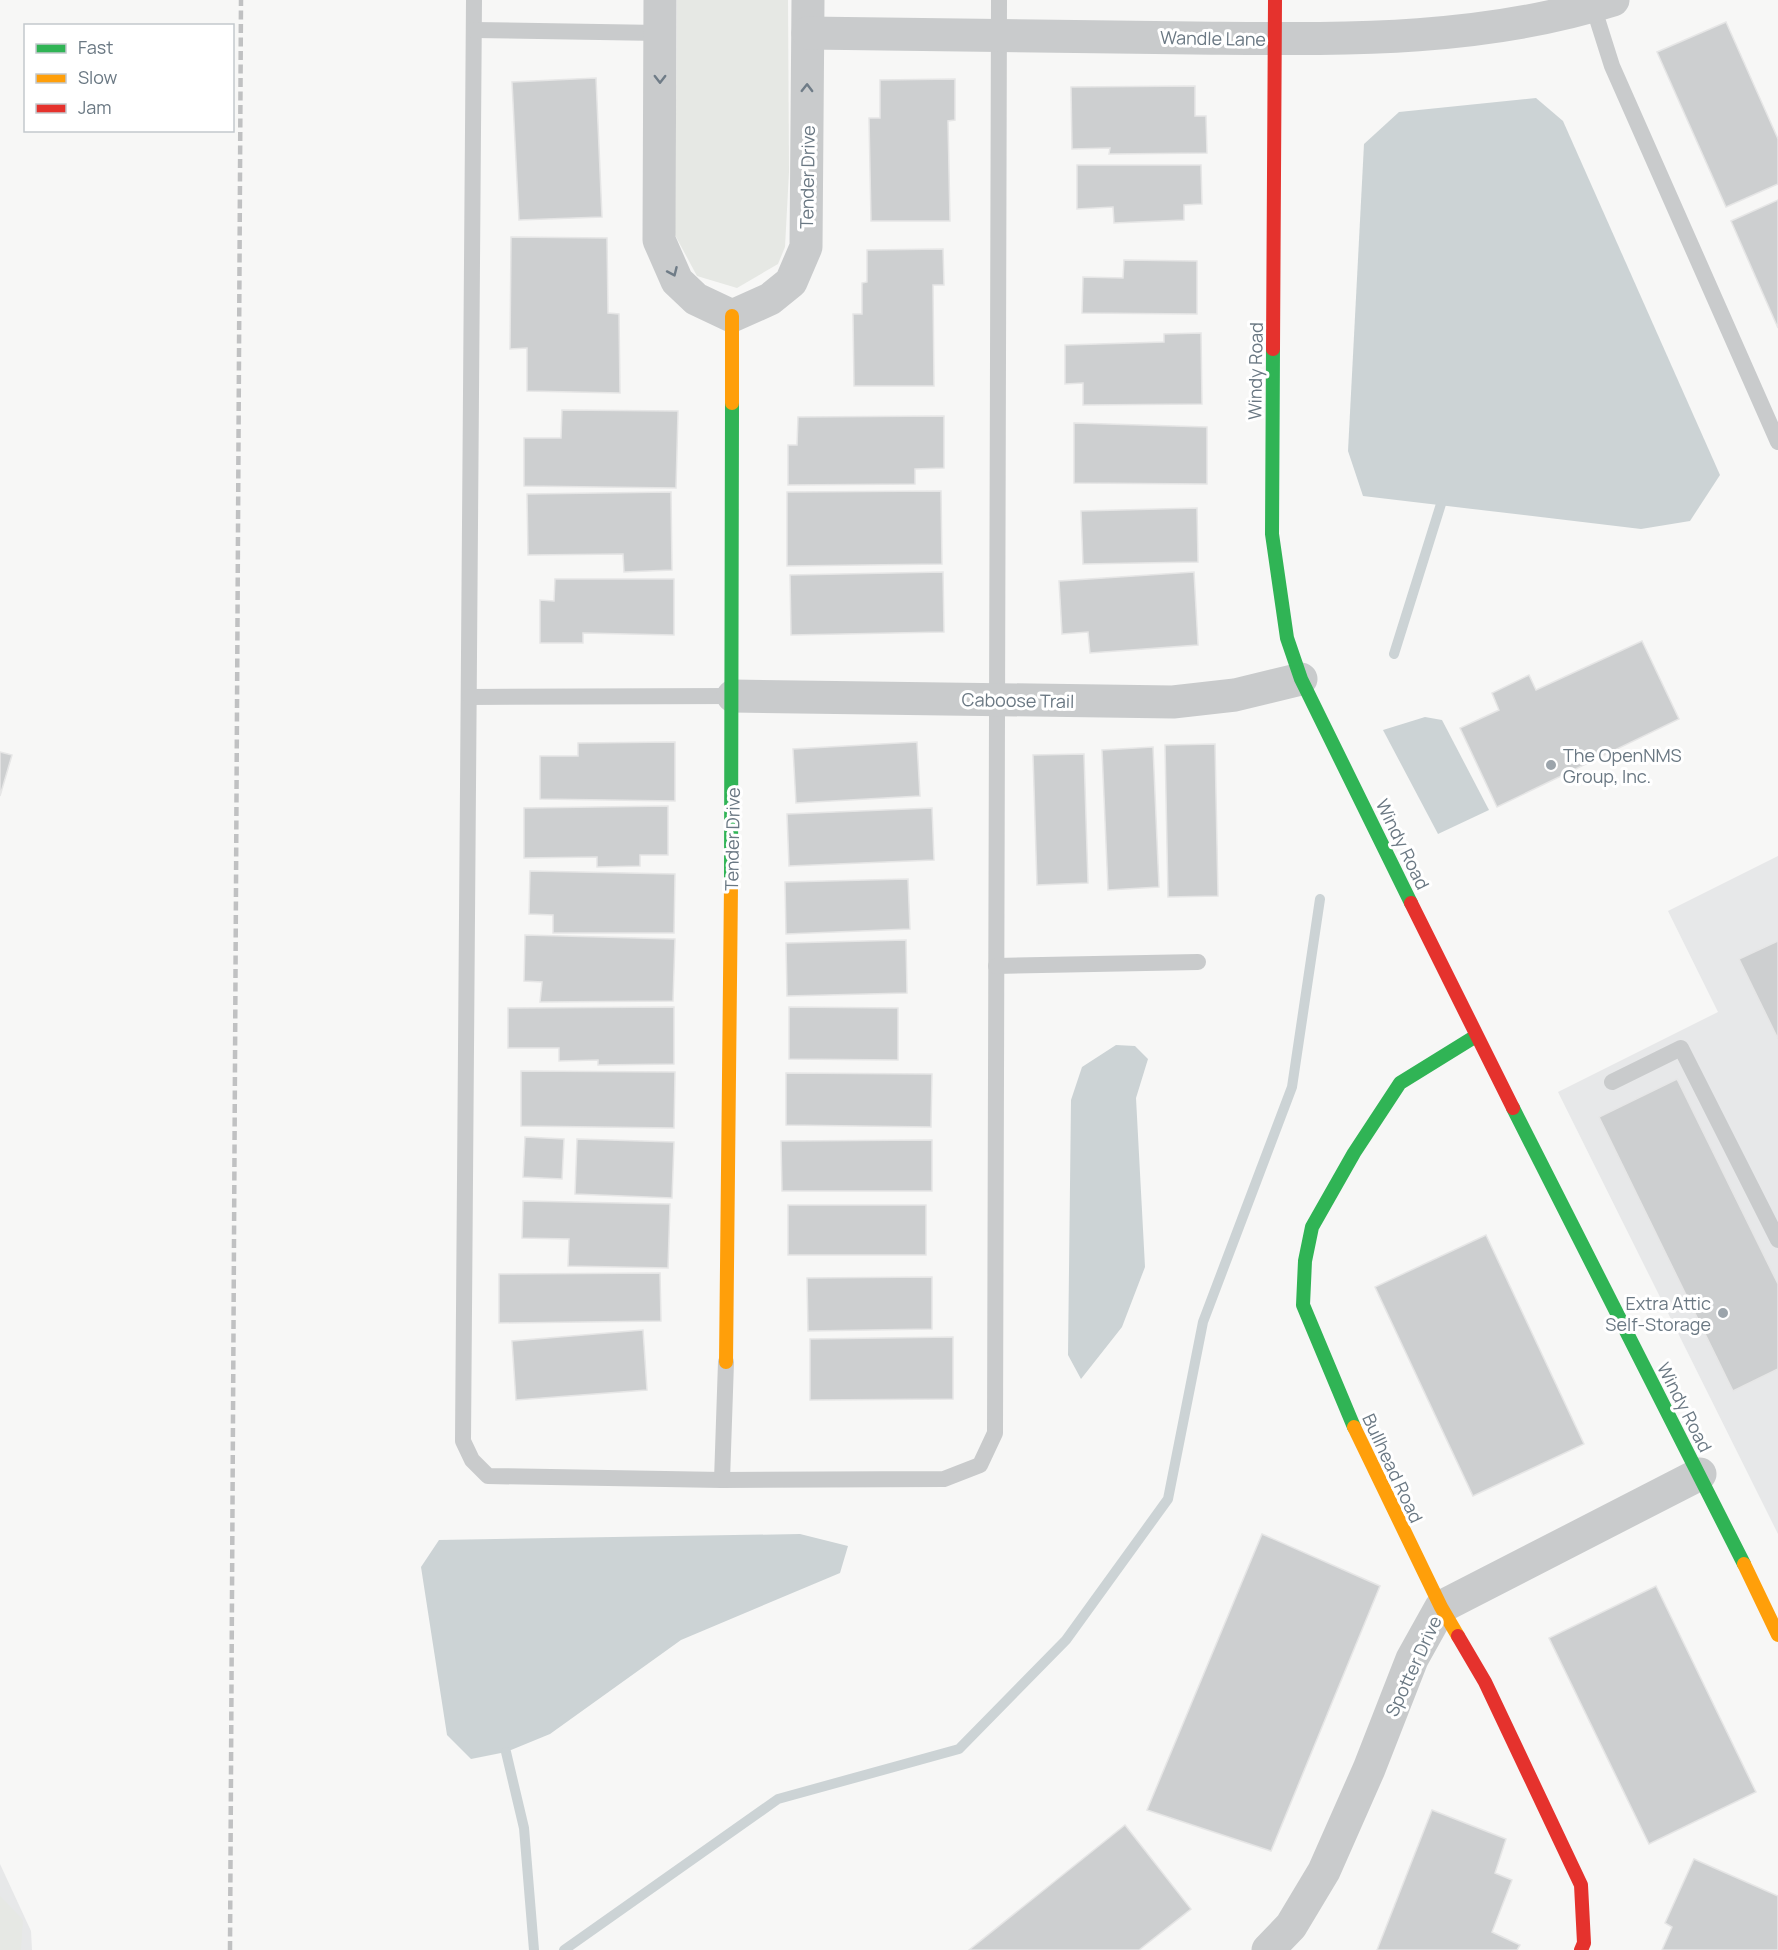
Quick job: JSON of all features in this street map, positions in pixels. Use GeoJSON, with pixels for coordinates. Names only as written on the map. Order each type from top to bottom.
{"type":"FeatureCollection","features":[{"type":"Feature","properties":{"kind":"street"},"geometry":{"type":"LineString","coordinates":[[660,0],[659,240],[677,281],[696,299],[732,316]]}},
{"type":"Feature","properties":{"kind":"street","name":"Tender Drive"},"geometry":{"type":"LineString","coordinates":[[726,1362],[733,696],[732,316],[770,299],[791,282],[806,247],[808,0]]}},
{"type":"Feature","properties":{"kind":"street","name":"Windy Road"},"geometry":{"type":"LineString","coordinates":[[1275,0],[1272,534],[1287,638],[1301,679],[1476,1036],[1700,1474],[1778,1635]]}},
{"type":"Feature","properties":{"kind":"street","name":"Wandle Lane"},"geometry":{"type":"LineString","coordinates":[[808,33],[1275,39],[1395,38],[1462,33],[1523,24],[1603,3]]}},
{"type":"Feature","properties":{"kind":"street","name":"Caboose Trail"},"geometry":{"type":"LineString","coordinates":[[733,696],[1173,702],[1235,695],[1301,679]]}},
{"type":"Feature","properties":{"kind":"street","name":"Bullhead Road"},"geometry":{"type":"LineString","coordinates":[[1476,1036],[1400,1083],[1354,1154],[1312,1227],[1305,1261],[1303,1305],[1362,1446],[1440,1607],[1485,1682],[1581,1885],[1584,1943],[1581,1950]]}},
{"type":"Feature","properties":{"kind":"street","name":"Spotter Drive"},"geometry":{"type":"LineString","coordinates":[[1269,1950],[1291,1926],[1324,1871],[1369,1769],[1412,1659],[1440,1607],[1700,1474]]}},
{"type":"Feature","properties":{"kind":"lane"},"geometry":{"type":"LineString","coordinates":[[474,0],[463,1441],[472,1460],[488,1476],[722,1480],[944,1479],[980,1465],[994,1433],[999,0]]}},
{"type":"Feature","properties":{"kind":"lane"},"geometry":{"type":"LineString","coordinates":[[1603,3],[1612,66],[1778,442]]}},
{"type":"Feature","properties":{"kind":"lane"},"geometry":{"type":"LineString","coordinates":[[474,30],[660,33]]}},
{"type":"Feature","properties":{"kind":"lane"},"geometry":{"type":"LineString","coordinates":[[470,697],[733,696]]}},
{"type":"Feature","properties":{"kind":"lane"},"geometry":{"type":"LineString","coordinates":[[996,966],[1198,962]]}},
{"type":"Feature","properties":{"kind":"lane"},"geometry":{"type":"LineString","coordinates":[[1612,1082],[1681,1048],[1778,1240]]}},
{"type":"Feature","properties":{"kind":"lane"},"geometry":{"type":"LineString","coordinates":[[722,1480],[726,1362]]}},
{"type":"Feature","properties":{"kind":"shaded area"},"geometry":{"type":"Polygon","coordinates":[[[677,0],[788,0],[789,172],[785,247],[778,264],[737,288],[697,276],[675,235],[677,0]]]}},
{"type":"Feature","properties":{"kind":"shaded area"},"geometry":{"type":"Polygon","coordinates":[[[1536,98],[1563,121],[1720,475],[1690,521],[1641,529],[1363,496],[1348,451],[1364,144],[1399,112],[1536,98]]]}},
{"type":"Feature","properties":{"kind":"shaded area"},"geometry":{"type":"Polygon","coordinates":[[[1425,717],[1442,720],[1489,810],[1438,834],[1383,730],[1425,717]]]}},
{"type":"Feature","properties":{"kind":"shaded area","name":"Extra Attic Self-Storage"},"geometry":{"type":"Polygon","coordinates":[[[1778,856],[1778,1534],[1558,1092],[1718,1012],[1668,911],[1778,856]]]}},
{"type":"Feature","properties":{"kind":"shaded area"},"geometry":{"type":"Polygon","coordinates":[[[1116,1045],[1135,1046],[1148,1059],[1136,1098],[1145,1267],[1122,1327],[1081,1379],[1068,1355],[1071,1100],[1082,1067],[1116,1045]]]}},
{"type":"Feature","properties":{"kind":"shaded area"},"geometry":{"type":"Polygon","coordinates":[[[800,1534],[848,1546],[840,1573],[681,1640],[550,1734],[506,1752],[471,1759],[447,1735],[421,1567],[439,1540],[800,1534]]]}},
{"type":"Feature","properties":{"kind":"shaded area"},"geometry":{"type":"Polygon","coordinates":[[[0,1864],[31,1931],[32,1950],[0,1950],[0,1864]]]}},
{"type":"Feature","properties":{"kind":"shaded area"},"geometry":{"type":"Polygon","coordinates":[[[0,1896],[23,1920],[21,1950],[0,1950],[0,1896]]]}},
{"type":"Feature","properties":{"kind":"building"},"geometry":{"type":"Polygon","coordinates":[[[1726,22],[1778,139],[1778,184],[1726,207],[1657,52],[1726,22]]]}},
{"type":"Feature","properties":{"kind":"building"},"geometry":{"type":"Polygon","coordinates":[[[596,78],[602,217],[519,220],[512,82],[596,78]]]}},
{"type":"Feature","properties":{"kind":"building"},"geometry":{"type":"Polygon","coordinates":[[[955,79],[955,120],[948,121],[950,221],[871,221],[869,118],[880,118],[880,80],[955,79]]]}},
{"type":"Feature","properties":{"kind":"building"},"geometry":{"type":"Polygon","coordinates":[[[1195,86],[1195,116],[1206,116],[1207,153],[1109,154],[1110,148],[1072,149],[1071,87],[1195,86]]]}},
{"type":"Feature","properties":{"kind":"building"},"geometry":{"type":"Polygon","coordinates":[[[1077,165],[1201,165],[1202,204],[1184,205],[1184,220],[1114,223],[1113,207],[1077,209],[1077,165]]]}},
{"type":"Feature","properties":{"kind":"building"},"geometry":{"type":"Polygon","coordinates":[[[1778,200],[1778,328],[1731,221],[1778,200]]]}},
{"type":"Feature","properties":{"kind":"building"},"geometry":{"type":"Polygon","coordinates":[[[511,237],[607,238],[608,313],[619,314],[620,393],[527,391],[527,348],[510,349],[511,237]]]}},
{"type":"Feature","properties":{"kind":"building"},"geometry":{"type":"Polygon","coordinates":[[[943,249],[944,285],[933,285],[934,386],[854,386],[853,314],[862,314],[862,283],[867,282],[867,250],[943,249]]]}},
{"type":"Feature","properties":{"kind":"building"},"geometry":{"type":"Polygon","coordinates":[[[1124,260],[1197,261],[1197,314],[1082,313],[1083,277],[1123,278],[1124,260]]]}},
{"type":"Feature","properties":{"kind":"building"},"geometry":{"type":"Polygon","coordinates":[[[1201,333],[1202,404],[1083,405],[1083,383],[1065,384],[1065,345],[1164,342],[1164,334],[1201,333]]]}},
{"type":"Feature","properties":{"kind":"building"},"geometry":{"type":"Polygon","coordinates":[[[562,410],[678,411],[676,488],[524,486],[524,438],[561,438],[562,410]]]}},
{"type":"Feature","properties":{"kind":"building"},"geometry":{"type":"Polygon","coordinates":[[[944,416],[944,468],[915,469],[915,484],[788,485],[788,445],[797,445],[798,417],[944,416]]]}},
{"type":"Feature","properties":{"kind":"building"},"geometry":{"type":"Polygon","coordinates":[[[1074,423],[1207,427],[1207,484],[1074,483],[1074,423]]]}},
{"type":"Feature","properties":{"kind":"building"},"geometry":{"type":"Polygon","coordinates":[[[941,491],[942,564],[787,566],[787,492],[941,491]]]}},
{"type":"Feature","properties":{"kind":"building"},"geometry":{"type":"Polygon","coordinates":[[[671,492],[672,570],[624,572],[623,554],[528,555],[527,494],[671,492]]]}},
{"type":"Feature","properties":{"kind":"building"},"geometry":{"type":"Polygon","coordinates":[[[1197,508],[1198,562],[1083,564],[1081,511],[1197,508]]]}},
{"type":"Feature","properties":{"kind":"building"},"geometry":{"type":"Polygon","coordinates":[[[943,572],[944,632],[791,635],[790,575],[943,572]]]}},
{"type":"Feature","properties":{"kind":"building"},"geometry":{"type":"Polygon","coordinates":[[[1194,572],[1198,645],[1090,653],[1088,632],[1062,634],[1059,581],[1194,572]]]}},
{"type":"Feature","properties":{"kind":"building"},"geometry":{"type":"Polygon","coordinates":[[[555,579],[674,579],[674,635],[583,633],[583,643],[540,643],[540,600],[554,601],[555,579]]]}},
{"type":"Feature","properties":{"kind":"building"},"geometry":{"type":"Polygon","coordinates":[[[1642,641],[1679,719],[1497,807],[1460,728],[1499,710],[1492,693],[1529,675],[1536,690],[1642,641]]]}},
{"type":"Feature","properties":{"kind":"building"},"geometry":{"type":"Polygon","coordinates":[[[675,742],[675,801],[540,799],[540,756],[578,756],[578,743],[675,742]]]}},
{"type":"Feature","properties":{"kind":"building"},"geometry":{"type":"Polygon","coordinates":[[[917,742],[920,796],[796,803],[793,749],[917,742]]]}},
{"type":"Feature","properties":{"kind":"building"},"geometry":{"type":"Polygon","coordinates":[[[1215,744],[1218,896],[1168,897],[1165,745],[1215,744]]]}},
{"type":"Feature","properties":{"kind":"building"},"geometry":{"type":"Polygon","coordinates":[[[1153,747],[1159,887],[1108,890],[1102,750],[1153,747]]]}},
{"type":"Feature","properties":{"kind":"building"},"geometry":{"type":"Polygon","coordinates":[[[0,752],[12,755],[0,796],[0,752]]]}},
{"type":"Feature","properties":{"kind":"building"},"geometry":{"type":"Polygon","coordinates":[[[1084,754],[1088,883],[1037,885],[1033,755],[1084,754]]]}},
{"type":"Feature","properties":{"kind":"building"},"geometry":{"type":"Polygon","coordinates":[[[668,806],[668,855],[640,855],[640,866],[597,867],[597,857],[524,858],[524,808],[668,806]]]}},
{"type":"Feature","properties":{"kind":"building"},"geometry":{"type":"Polygon","coordinates":[[[932,808],[934,860],[789,866],[787,814],[932,808]]]}},
{"type":"Feature","properties":{"kind":"building"},"geometry":{"type":"Polygon","coordinates":[[[530,871],[675,874],[674,933],[553,933],[553,915],[529,914],[530,871]]]}},
{"type":"Feature","properties":{"kind":"building"},"geometry":{"type":"Polygon","coordinates":[[[908,879],[910,929],[786,934],[785,882],[908,879]]]}},
{"type":"Feature","properties":{"kind":"building"},"geometry":{"type":"Polygon","coordinates":[[[525,935],[675,939],[673,1001],[540,1002],[542,982],[524,981],[525,935]]]}},
{"type":"Feature","properties":{"kind":"building"},"geometry":{"type":"Polygon","coordinates":[[[906,940],[907,993],[787,996],[786,943],[906,940]]]}},
{"type":"Feature","properties":{"kind":"building"},"geometry":{"type":"Polygon","coordinates":[[[1778,941],[1778,1039],[1739,959],[1778,941]]]}},
{"type":"Feature","properties":{"kind":"building"},"geometry":{"type":"Polygon","coordinates":[[[674,1007],[674,1064],[598,1065],[598,1060],[559,1061],[559,1048],[508,1048],[508,1008],[674,1007]]]}},
{"type":"Feature","properties":{"kind":"building"},"geometry":{"type":"Polygon","coordinates":[[[789,1007],[898,1008],[898,1060],[789,1059],[789,1007]]]}},
{"type":"Feature","properties":{"kind":"building"},"geometry":{"type":"Polygon","coordinates":[[[521,1071],[675,1072],[674,1128],[521,1126],[521,1071]]]}},
{"type":"Feature","properties":{"kind":"building"},"geometry":{"type":"Polygon","coordinates":[[[786,1073],[932,1074],[931,1127],[786,1125],[786,1073]]]}},
{"type":"Feature","properties":{"kind":"building"},"geometry":{"type":"Polygon","coordinates":[[[1677,1079],[1778,1284],[1778,1369],[1733,1391],[1599,1117],[1677,1079]]]}},
{"type":"Feature","properties":{"kind":"building"},"geometry":{"type":"Polygon","coordinates":[[[525,1137],[564,1139],[562,1179],[523,1177],[525,1137]]]}},
{"type":"Feature","properties":{"kind":"building"},"geometry":{"type":"Polygon","coordinates":[[[577,1139],[674,1142],[672,1198],[575,1194],[577,1139]]]}},
{"type":"Feature","properties":{"kind":"building"},"geometry":{"type":"Polygon","coordinates":[[[932,1140],[932,1191],[782,1191],[781,1141],[932,1140]]]}},
{"type":"Feature","properties":{"kind":"building"},"geometry":{"type":"Polygon","coordinates":[[[523,1201],[670,1204],[668,1268],[568,1266],[569,1239],[522,1238],[523,1201]]]}},
{"type":"Feature","properties":{"kind":"building"},"geometry":{"type":"Polygon","coordinates":[[[788,1205],[926,1205],[926,1255],[788,1255],[788,1205]]]}},
{"type":"Feature","properties":{"kind":"building"},"geometry":{"type":"Polygon","coordinates":[[[1486,1235],[1584,1444],[1473,1496],[1375,1287],[1486,1235]]]}},
{"type":"Feature","properties":{"kind":"building"},"geometry":{"type":"Polygon","coordinates":[[[660,1273],[661,1321],[499,1323],[499,1274],[660,1273]]]}},
{"type":"Feature","properties":{"kind":"building"},"geometry":{"type":"Polygon","coordinates":[[[932,1277],[932,1329],[808,1331],[807,1278],[932,1277]]]}},
{"type":"Feature","properties":{"kind":"building"},"geometry":{"type":"Polygon","coordinates":[[[643,1330],[647,1390],[516,1400],[512,1341],[643,1330]]]}},
{"type":"Feature","properties":{"kind":"building"},"geometry":{"type":"Polygon","coordinates":[[[953,1337],[953,1399],[810,1400],[810,1339],[953,1337]]]}},
{"type":"Feature","properties":{"kind":"building"},"geometry":{"type":"Polygon","coordinates":[[[1262,1534],[1380,1586],[1271,1851],[1147,1810],[1262,1534]]]}},
{"type":"Feature","properties":{"kind":"building"},"geometry":{"type":"Polygon","coordinates":[[[1656,1586],[1756,1792],[1649,1844],[1549,1638],[1656,1586]]]}},
{"type":"Feature","properties":{"kind":"building"},"geometry":{"type":"Polygon","coordinates":[[[1432,1810],[1506,1839],[1495,1873],[1512,1880],[1492,1932],[1520,1945],[1517,1950],[1377,1950],[1432,1810]]]}},
{"type":"Feature","properties":{"kind":"building"},"geometry":{"type":"Polygon","coordinates":[[[1125,1825],[1191,1909],[1139,1950],[969,1950],[1125,1825]]]}},
{"type":"Feature","properties":{"kind":"building"},"geometry":{"type":"Polygon","coordinates":[[[1694,1859],[1778,1896],[1778,1950],[1662,1950],[1672,1927],[1665,1923],[1694,1859]]]}},
{"type":"Feature","properties":{"kind":"waterway"},"geometry":{"type":"LineString","coordinates":[[1394,654],[1441,504]]}},
{"type":"Feature","properties":{"kind":"waterway"},"geometry":{"type":"LineString","coordinates":[[564,1950],[778,1799],[959,1749],[1066,1640],[1168,1499],[1203,1322],[1292,1087],[1320,899]]}},
{"type":"Feature","properties":{"kind":"waterway"},"geometry":{"type":"LineString","coordinates":[[506,1752],[524,1828],[534,1950]]}},
{"type":"Feature","properties":{"kind":"railway"},"geometry":{"type":"LineString","coordinates":[[230,1950],[241,0]]}},
{"type":"Feature","properties":{"kind":"traffic: fast"},"geometry":{"type":"LineString","coordinates":[[1273,349],[1272,534],[1287,638],[1301,679],[1411,903]]}},
{"type":"Feature","properties":{"kind":"traffic: fast"},"geometry":{"type":"LineString","coordinates":[[731,885],[732,403]]}},
{"type":"Feature","properties":{"kind":"traffic: fast"},"geometry":{"type":"LineString","coordinates":[[1354,1427],[1303,1305],[1305,1261],[1312,1227],[1354,1153],[1400,1083],[1476,1036]]}},
{"type":"Feature","properties":{"kind":"traffic: fast"},"geometry":{"type":"LineString","coordinates":[[1513,1108],[1744,1564]]}},
{"type":"Feature","properties":{"kind":"traffic: slow"},"geometry":{"type":"LineString","coordinates":[[732,316],[732,403]]}},
{"type":"Feature","properties":{"kind":"traffic: slow"},"geometry":{"type":"LineString","coordinates":[[726,1362],[731,885]]}},
{"type":"Feature","properties":{"kind":"traffic: slow"},"geometry":{"type":"LineString","coordinates":[[1354,1427],[1441,1607],[1458,1636]]}},
{"type":"Feature","properties":{"kind":"traffic: slow"},"geometry":{"type":"LineString","coordinates":[[1744,1564],[1778,1635]]}},
{"type":"Feature","properties":{"kind":"traffic: jam"},"geometry":{"type":"LineString","coordinates":[[1273,349],[1275,0]]}},
{"type":"Feature","properties":{"kind":"traffic: jam"},"geometry":{"type":"LineString","coordinates":[[1411,903],[1513,1108]]}},
{"type":"Feature","properties":{"kind":"traffic: jam"},"geometry":{"type":"LineString","coordinates":[[1458,1636],[1485,1682],[1581,1885],[1584,1943],[1581,1950]]}},
{"type":"Feature","properties":{"kind":"place","name":"The OpenNMS Group, Inc."},"geometry":{"type":"Point","coordinates":[1551,765]}},
{"type":"Feature","properties":{"kind":"place","name":"Extra Attic Self-Storage"},"geometry":{"type":"Point","coordinates":[1723,1313]}}]}
